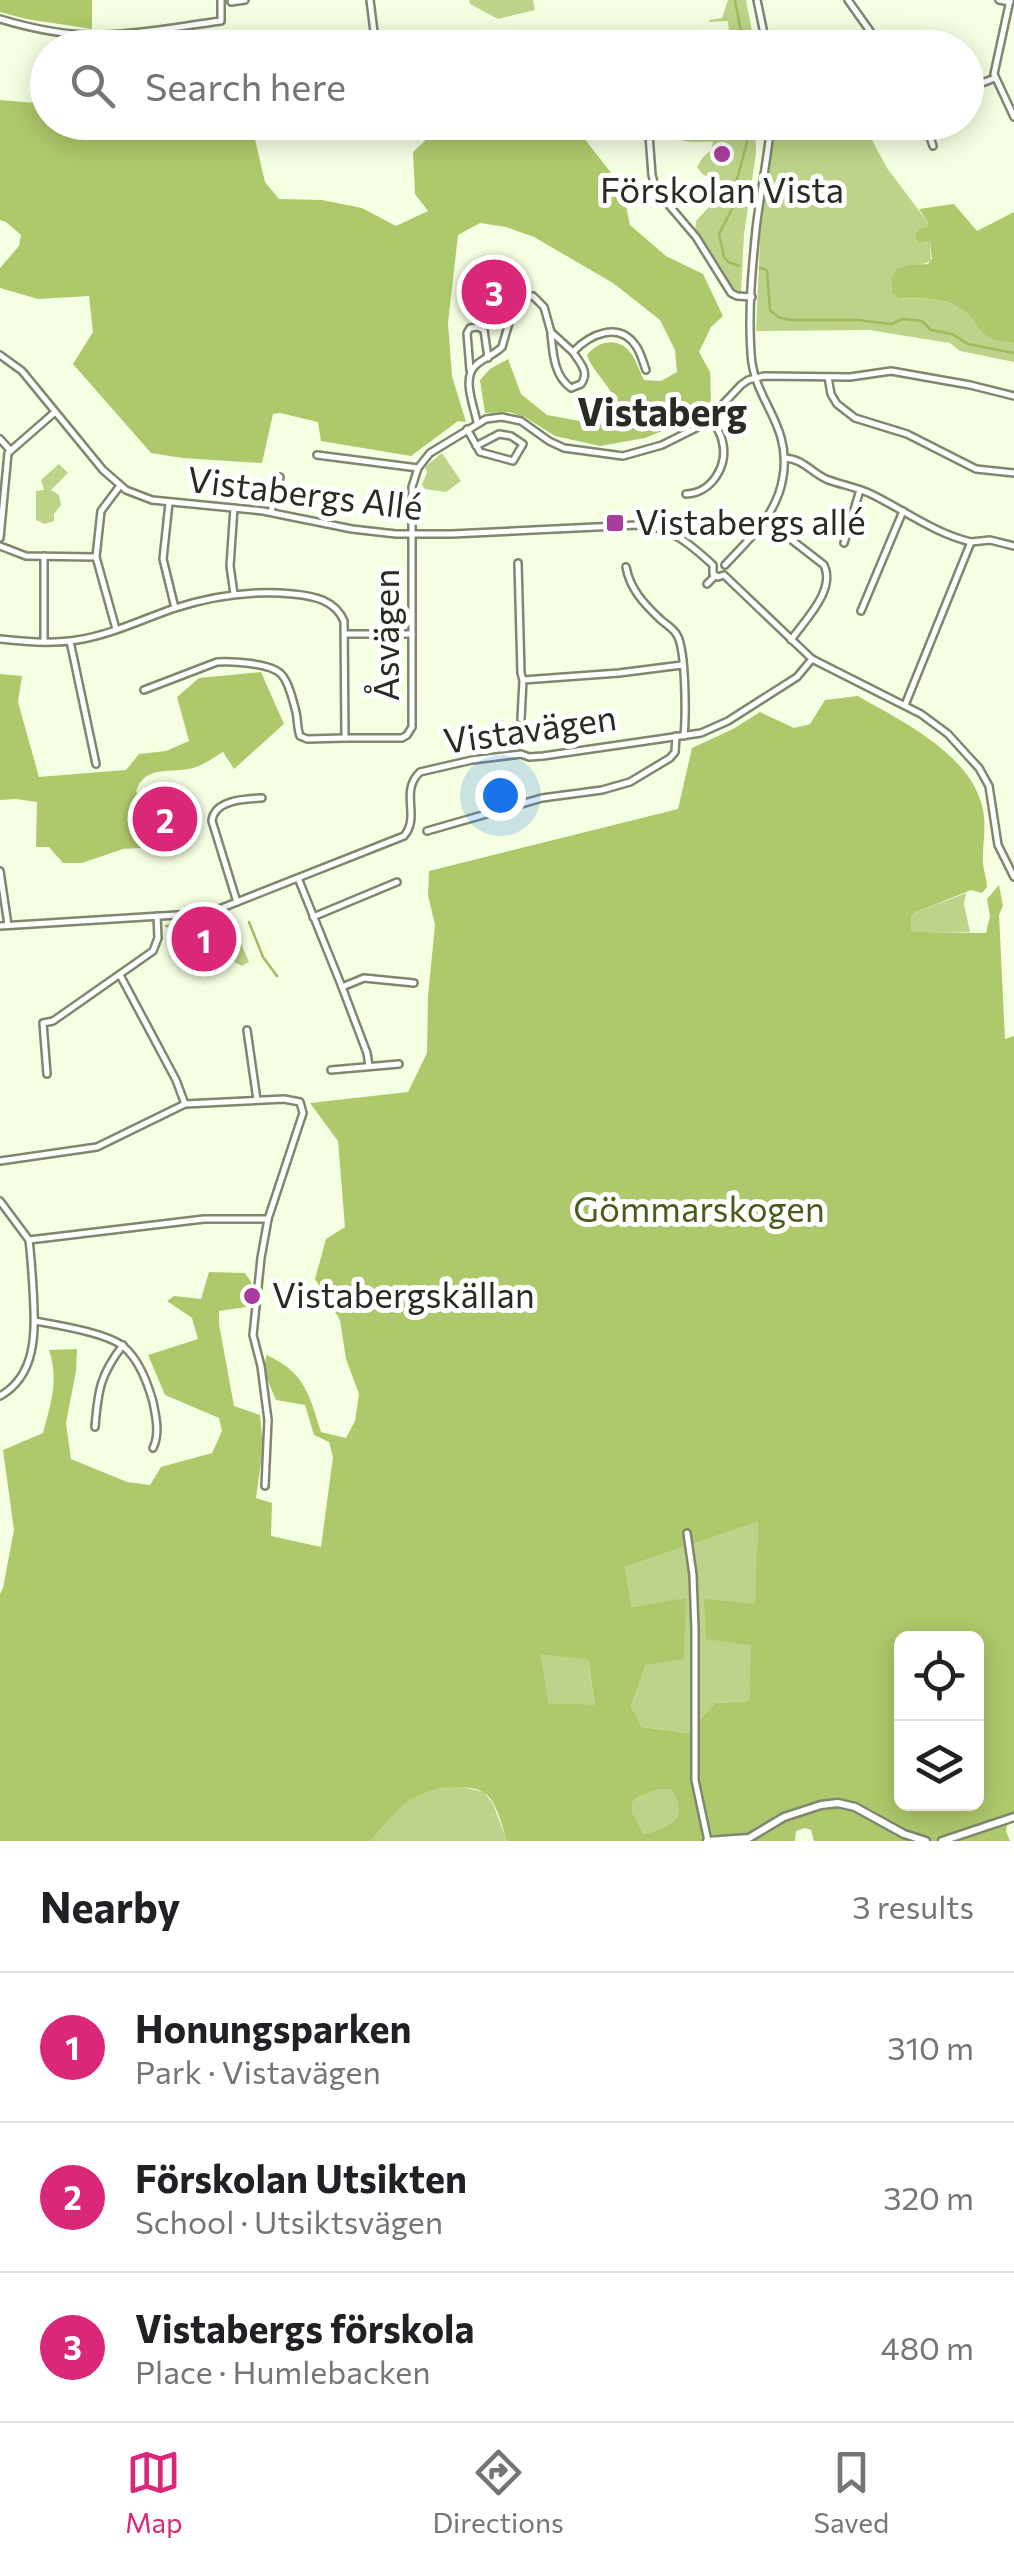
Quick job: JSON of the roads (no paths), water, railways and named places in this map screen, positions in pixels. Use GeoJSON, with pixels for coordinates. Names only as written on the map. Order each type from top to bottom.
{"type":"FeatureCollection","features":[{"type":"Feature","properties":{"kind":"street"},"geometry":{"type":"LineString","coordinates":[[149,30],[221,21],[221,0]]}},
{"type":"Feature","properties":{"kind":"street"},"geometry":{"type":"LineString","coordinates":[[231,2],[244,0]]}},
{"type":"Feature","properties":{"kind":"street"},"geometry":{"type":"LineString","coordinates":[[370,0],[374,30]]}},
{"type":"Feature","properties":{"kind":"street"},"geometry":{"type":"LineString","coordinates":[[757,0],[763,30]]}},
{"type":"Feature","properties":{"kind":"street"},"geometry":{"type":"LineString","coordinates":[[848,0],[869,30]]}},
{"type":"Feature","properties":{"kind":"street"},"geometry":{"type":"LineString","coordinates":[[999,0],[1010,1],[995,78],[1014,116]]}},
{"type":"Feature","properties":{"kind":"street"},"geometry":{"type":"LineString","coordinates":[[0,19],[42,30]]}},
{"type":"Feature","properties":{"kind":"street"},"geometry":{"type":"LineString","coordinates":[[984,82],[995,78]]}},
{"type":"Feature","properties":{"kind":"street"},"geometry":{"type":"LineString","coordinates":[[649,140],[656,190],[696,237],[731,293],[752,297]]}},
{"type":"Feature","properties":{"kind":"street"},"geometry":{"type":"LineString","coordinates":[[725,565],[766,520],[781,488],[785,458],[780,427],[754,378],[750,350],[756,230],[768,140]]}},
{"type":"Feature","properties":{"kind":"street"},"geometry":{"type":"LineString","coordinates":[[931,140],[933,146]]}},
{"type":"Feature","properties":{"kind":"street"},"geometry":{"type":"LineString","coordinates":[[470,373],[502,348],[513,308],[523,297],[532,296],[541,303],[562,380],[571,388],[581,384],[584,367],[551,332]]}},
{"type":"Feature","properties":{"kind":"street"},"geometry":{"type":"LineString","coordinates":[[478,422],[469,381],[470,328],[484,330],[488,358]]}},
{"type":"Feature","properties":{"kind":"street"},"geometry":{"type":"LineString","coordinates":[[573,352],[602,332],[614,332],[636,345],[646,370]]}},
{"type":"Feature","properties":{"kind":"street","name":"Vistabergs Allé"},"geometry":{"type":"LineString","coordinates":[[0,356],[22,371],[103,470],[120,486],[144,498],[234,507],[352,529],[412,534],[647,526],[682,537],[714,565]]}},
{"type":"Feature","properties":{"kind":"street"},"geometry":{"type":"LineString","coordinates":[[318,455],[418,468],[430,453],[478,422],[502,417],[521,422],[564,448],[624,456],[662,446],[696,428],[712,418],[741,385],[754,378],[891,371],[1014,396]]}},
{"type":"Feature","properties":{"kind":"street"},"geometry":{"type":"LineString","coordinates":[[828,377],[833,397],[855,418],[907,434],[976,469],[1014,473]]}},
{"type":"Feature","properties":{"kind":"street"},"geometry":{"type":"LineString","coordinates":[[0,538],[5,464],[10,450],[55,412]]}},
{"type":"Feature","properties":{"kind":"street"},"geometry":{"type":"LineString","coordinates":[[686,494],[706,488],[721,468],[723,441],[712,418]]}},
{"type":"Feature","properties":{"kind":"street"},"geometry":{"type":"LineString","coordinates":[[467,429],[476,446],[480,452],[513,461],[523,444],[498,434],[476,446]]}},
{"type":"Feature","properties":{"kind":"street"},"geometry":{"type":"LineString","coordinates":[[0,438],[10,450]]}},
{"type":"Feature","properties":{"kind":"street"},"geometry":{"type":"LineString","coordinates":[[785,458],[806,464],[829,480],[860,490],[943,534],[971,542],[990,540],[1014,546]]}},
{"type":"Feature","properties":{"kind":"street","name":"Åsvägen"},"geometry":{"type":"LineString","coordinates":[[345,738],[402,738],[412,727],[412,488],[418,468]]}},
{"type":"Feature","properties":{"kind":"street"},"geometry":{"type":"LineString","coordinates":[[271,512],[280,477]]}},
{"type":"Feature","properties":{"kind":"street"},"geometry":{"type":"LineString","coordinates":[[116,629],[96,558],[101,511],[120,486]]}},
{"type":"Feature","properties":{"kind":"street"},"geometry":{"type":"LineString","coordinates":[[844,543],[860,490]]}},
{"type":"Feature","properties":{"kind":"street"},"geometry":{"type":"LineString","coordinates":[[169,502],[164,558],[175,608]]}},
{"type":"Feature","properties":{"kind":"street"},"geometry":{"type":"LineString","coordinates":[[234,507],[230,566],[234,594]]}},
{"type":"Feature","properties":{"kind":"street"},"geometry":{"type":"LineString","coordinates":[[861,611],[903,511]]}},
{"type":"Feature","properties":{"kind":"street"},"geometry":{"type":"LineString","coordinates":[[766,520],[827,570],[823,592],[791,640]]}},
{"type":"Feature","properties":{"kind":"street"},"geometry":{"type":"LineString","coordinates":[[905,706],[971,542]]}},
{"type":"Feature","properties":{"kind":"street"},"geometry":{"type":"LineString","coordinates":[[0,546],[26,556],[96,558]]}},
{"type":"Feature","properties":{"kind":"street"},"geometry":{"type":"LineString","coordinates":[[44,556],[44,642]]}},
{"type":"Feature","properties":{"kind":"street"},"geometry":{"type":"LineString","coordinates":[[518,563],[523,680],[520,719]]}},
{"type":"Feature","properties":{"kind":"street"},"geometry":{"type":"LineString","coordinates":[[716,576],[712,571],[714,565],[725,565]]}},
{"type":"Feature","properties":{"kind":"street"},"geometry":{"type":"LineString","coordinates":[[724,575],[725,565]]}},
{"type":"Feature","properties":{"kind":"street"},"geometry":{"type":"LineString","coordinates":[[427,831],[542,798],[630,782],[675,752],[685,697],[678,636],[636,592],[626,568]]}},
{"type":"Feature","properties":{"kind":"street"},"geometry":{"type":"LineString","coordinates":[[724,575],[812,659],[921,714],[948,734],[983,774],[998,845],[1012,872]]}},
{"type":"Feature","properties":{"kind":"street"},"geometry":{"type":"LineString","coordinates":[[707,584],[724,575]]}},
{"type":"Feature","properties":{"kind":"street"},"geometry":{"type":"LineString","coordinates":[[0,639],[70,641],[234,594],[280,592],[320,598],[340,612],[345,634],[345,738],[300,736],[284,678],[270,667],[217,662],[144,690]]}},
{"type":"Feature","properties":{"kind":"street"},"geometry":{"type":"LineString","coordinates":[[345,634],[412,634]]}},
{"type":"Feature","properties":{"kind":"street"},"geometry":{"type":"LineString","coordinates":[[70,641],[96,764]]}},
{"type":"Feature","properties":{"kind":"street","name":"Vistavägen"},"geometry":{"type":"LineString","coordinates":[[0,926],[209,913],[404,836],[411,821],[410,786],[420,772],[472,760],[521,754],[542,756],[701,733],[728,721],[783,682],[797,677],[812,659]]}},
{"type":"Feature","properties":{"kind":"street"},"geometry":{"type":"LineString","coordinates":[[523,680],[620,674],[682,665]]}},
{"type":"Feature","properties":{"kind":"street"},"geometry":{"type":"LineString","coordinates":[[236,902],[212,814],[216,808],[234,802],[262,798]]}},
{"type":"Feature","properties":{"kind":"street"},"geometry":{"type":"LineString","coordinates":[[0,870],[8,925]]}},
{"type":"Feature","properties":{"kind":"street"},"geometry":{"type":"LineString","coordinates":[[298,878],[369,1066]]}},
{"type":"Feature","properties":{"kind":"street"},"geometry":{"type":"LineString","coordinates":[[313,917],[397,882]]}},
{"type":"Feature","properties":{"kind":"street"},"geometry":{"type":"LineString","coordinates":[[47,1074],[43,1024],[54,1021],[155,948],[157,916]]}},
{"type":"Feature","properties":{"kind":"street"},"geometry":{"type":"LineString","coordinates":[[120,976],[185,1104]]}},
{"type":"Feature","properties":{"kind":"street"},"geometry":{"type":"LineString","coordinates":[[342,987],[364,978],[414,983]]}},
{"type":"Feature","properties":{"kind":"street"},"geometry":{"type":"LineString","coordinates":[[247,1030],[257,1100]]}},
{"type":"Feature","properties":{"kind":"street"},"geometry":{"type":"LineString","coordinates":[[331,1070],[399,1064]]}},
{"type":"Feature","properties":{"kind":"street"},"geometry":{"type":"LineString","coordinates":[[0,1161],[97,1147],[185,1104],[284,1099],[300,1102],[303,1113],[268,1219],[253,1335],[262,1366],[268,1420],[265,1486]]}},
{"type":"Feature","properties":{"kind":"street"},"geometry":{"type":"LineString","coordinates":[[0,1201],[29,1240],[35,1322],[26,1370],[11,1390],[0,1396]]}},
{"type":"Feature","properties":{"kind":"street"},"geometry":{"type":"LineString","coordinates":[[29,1240],[204,1219],[268,1219]]}},
{"type":"Feature","properties":{"kind":"street"},"geometry":{"type":"LineString","coordinates":[[35,1322],[89,1332],[123,1345],[145,1377],[152,1400],[157,1425],[157,1440],[152,1448]]}},
{"type":"Feature","properties":{"kind":"street"},"geometry":{"type":"LineString","coordinates":[[95,1427],[100,1380],[123,1345]]}},
{"type":"Feature","properties":{"kind":"street"},"geometry":{"type":"LineString","coordinates":[[687,1533],[696,1630],[695,1780],[707,1841],[748,1838],[784,1818],[838,1803],[926,1841]]}},
{"type":"Feature","properties":{"kind":"street"},"geometry":{"type":"LineString","coordinates":[[942,1841],[1014,1817]]}},
{"type":"Feature","properties":{"kind":"waterway"},"geometry":{"type":"LineString","coordinates":[[735,0],[741,30]]}},
{"type":"Feature","properties":{"kind":"waterway"},"geometry":{"type":"LineString","coordinates":[[739,266],[724,257],[719,234],[733,207],[747,140]]}},
{"type":"Feature","properties":{"kind":"waterway"},"geometry":{"type":"LineString","coordinates":[[760,268],[767,270],[770,310],[778,317],[891,324],[903,319],[922,321],[931,330],[952,334],[968,344],[1014,353]]}},
{"type":"Feature","properties":{"kind":"waterway"},"geometry":{"type":"LineString","coordinates":[[166,926],[227,919]]}},
{"type":"Feature","properties":{"kind":"waterway"},"geometry":{"type":"LineString","coordinates":[[249,922],[263,957],[277,976]]}},
{"type":"Feature","properties":{"kind":"place","name":"Förskolan Vista"},"geometry":{"type":"Point","coordinates":[722,154]}},
{"type":"Feature","properties":{"kind":"place","name":"Vistabergs förskola"},"geometry":{"type":"Point","coordinates":[494,292]}},
{"type":"Feature","properties":{"kind":"place","name":"Vistabergs allé"},"geometry":{"type":"Point","coordinates":[615,523]}},
{"type":"Feature","properties":{"kind":"place","name":"Förskolan Utsikten"},"geometry":{"type":"Point","coordinates":[165,819]}},
{"type":"Feature","properties":{"kind":"place","name":"Honungsparken"},"geometry":{"type":"Point","coordinates":[204,939]}},
{"type":"Feature","properties":{"kind":"place","name":"Vistabergskällan"},"geometry":{"type":"Point","coordinates":[252,1296]}},
{"type":"Feature","properties":{"kind":"district","name":"Vistaberg"},"geometry":{"type":"Point","coordinates":[662,413]}},
{"type":"Feature","properties":{"kind":"park label","name":"Gömmarskogen"},"geometry":{"type":"Point","coordinates":[699,1210]}}]}
